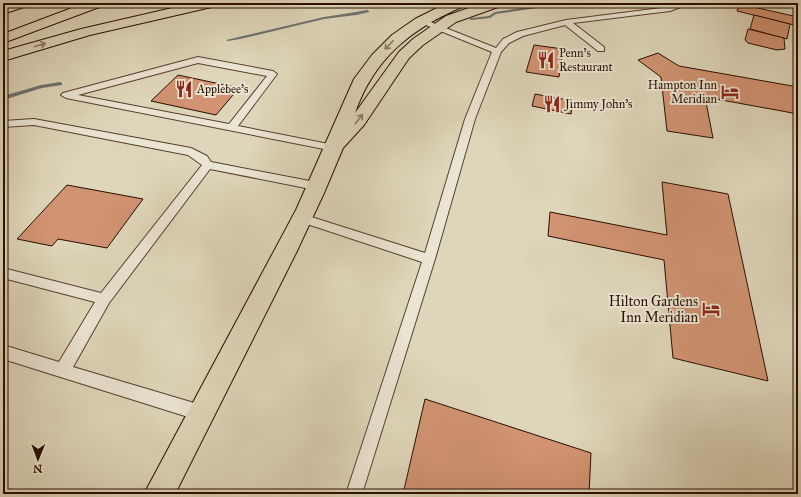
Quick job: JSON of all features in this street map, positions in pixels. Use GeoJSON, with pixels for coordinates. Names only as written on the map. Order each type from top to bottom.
{"type":"FeatureCollection","features":[{"type":"Feature","properties":{"kind":"main road"},"geometry":{"type":"LineString","coordinates":[[3,10],[22,3]]}},
{"type":"Feature","properties":{"kind":"main road"},"geometry":{"type":"LineString","coordinates":[[3,39],[97,3]]}},
{"type":"Feature","properties":{"kind":"main road"},"geometry":{"type":"LineString","coordinates":[[3,56],[86,32],[211,3]]}},
{"type":"Feature","properties":{"kind":"main road"},"geometry":{"type":"LineString","coordinates":[[159,494],[302,218],[334,148],[353,95],[367,70],[395,39],[420,21],[459,3]]}},
{"type":"Feature","properties":{"kind":"main road"},"geometry":{"type":"LineString","coordinates":[[334,148],[358,121],[404,56],[418,42],[437,28],[470,11],[496,3]]}},
{"type":"Feature","properties":{"kind":"lane"},"geometry":{"type":"LineString","coordinates":[[354,494],[429,259],[470,119],[498,51],[506,41],[520,34],[566,22],[670,9],[688,3]]}},
{"type":"Feature","properties":{"kind":"lane"},"geometry":{"type":"LineString","coordinates":[[420,21],[498,51]]}},
{"type":"Feature","properties":{"kind":"lane"},"geometry":{"type":"LineString","coordinates":[[566,22],[601,49]]}},
{"type":"Feature","properties":{"kind":"lane"},"geometry":{"type":"LineString","coordinates":[[231,128],[273,74],[198,60],[66,95],[231,128],[334,148]]}},
{"type":"Feature","properties":{"kind":"lane"},"geometry":{"type":"LineString","coordinates":[[3,124],[34,122],[191,152],[203,159],[208,165],[316,186]]}},
{"type":"Feature","properties":{"kind":"lane"},"geometry":{"type":"LineString","coordinates":[[63,370],[104,299],[208,165]]}},
{"type":"Feature","properties":{"kind":"lane"},"geometry":{"type":"LineString","coordinates":[[302,218],[429,259]]}},
{"type":"Feature","properties":{"kind":"lane"},"geometry":{"type":"LineString","coordinates":[[3,273],[104,299]]}},
{"type":"Feature","properties":{"kind":"lane"},"geometry":{"type":"LineString","coordinates":[[3,352],[200,413]]}},
{"type":"Feature","properties":{"kind":"building"},"geometry":{"type":"Polygon","coordinates":[[[740,4],[798,17],[798,26],[737,11],[740,4]]]}},
{"type":"Feature","properties":{"kind":"building"},"geometry":{"type":"Polygon","coordinates":[[[754,15],[790,24],[787,39],[750,29],[754,15]]]}},
{"type":"Feature","properties":{"kind":"building"},"geometry":{"type":"Polygon","coordinates":[[[748,29],[784,38],[785,49],[777,50],[748,43],[745,40],[748,29]]]}},
{"type":"Feature","properties":{"kind":"building","name":"Penn's Restaurant"},"geometry":{"type":"Polygon","coordinates":[[[534,45],[563,49],[559,77],[526,72],[534,45]]]}},
{"type":"Feature","properties":{"kind":"building","name":"Hampton Inn Meridian"},"geometry":{"type":"Polygon","coordinates":[[[658,53],[679,66],[798,87],[798,114],[705,97],[713,138],[667,131],[661,77],[638,60],[658,53]]]}},
{"type":"Feature","properties":{"kind":"building"},"geometry":{"type":"Polygon","coordinates":[[[178,75],[239,88],[216,115],[151,101],[178,75]]]}},
{"type":"Feature","properties":{"kind":"building","name":"Jimmy John's"},"geometry":{"type":"Polygon","coordinates":[[[535,94],[573,101],[571,114],[532,106],[535,94]]]}},
{"type":"Feature","properties":{"kind":"building","name":"Hilton Gardens Inn Meridian"},"geometry":{"type":"Polygon","coordinates":[[[662,182],[728,194],[768,381],[673,358],[664,260],[548,236],[550,212],[667,235],[662,182]]]}},
{"type":"Feature","properties":{"kind":"building"},"geometry":{"type":"Polygon","coordinates":[[[67,185],[143,199],[107,248],[58,239],[52,246],[17,239],[67,185]]]}},
{"type":"Feature","properties":{"kind":"building"},"geometry":{"type":"Polygon","coordinates":[[[425,399],[591,453],[589,494],[403,494],[425,399]]]}},
{"type":"Feature","properties":{"kind":"waterway"},"geometry":{"type":"LineString","coordinates":[[471,19],[490,17],[495,13],[564,3]]}},
{"type":"Feature","properties":{"kind":"waterway"},"geometry":{"type":"LineString","coordinates":[[228,40],[264,33],[324,18],[367,11]]}},
{"type":"Feature","properties":{"kind":"waterway"},"geometry":{"type":"LineString","coordinates":[[3,98],[41,87],[60,84]]}},
{"type":"Feature","properties":{"kind":"place","name":"Penn's Restaurant"},"geometry":{"type":"Point","coordinates":[546,60]}},
{"type":"Feature","properties":{"kind":"place","name":"Applebee's"},"geometry":{"type":"Point","coordinates":[184,89]}},
{"type":"Feature","properties":{"kind":"place","name":"Hampton Inn Meridian"},"geometry":{"type":"Point","coordinates":[730,92]}},
{"type":"Feature","properties":{"kind":"place","name":"Jimmy John's"},"geometry":{"type":"Point","coordinates":[552,104]}},
{"type":"Feature","properties":{"kind":"place","name":"Hilton Gardens Inn Meridian"},"geometry":{"type":"Point","coordinates":[711,309]}}]}
